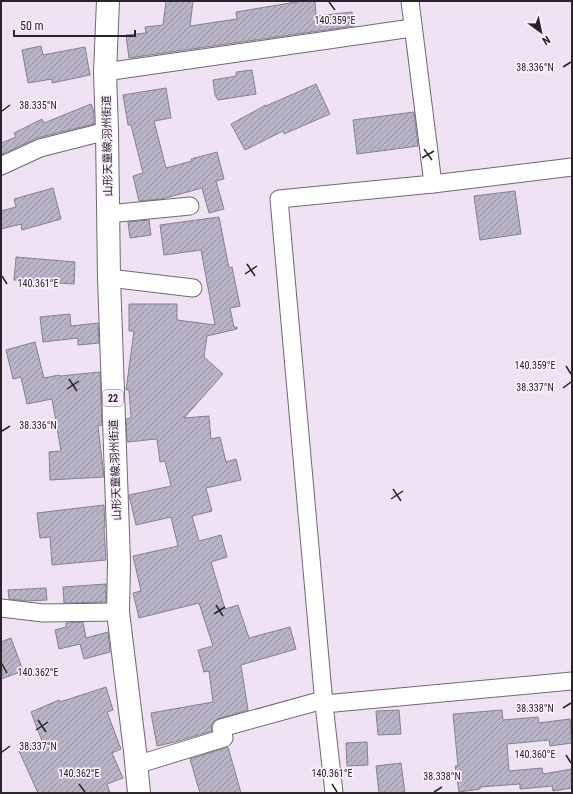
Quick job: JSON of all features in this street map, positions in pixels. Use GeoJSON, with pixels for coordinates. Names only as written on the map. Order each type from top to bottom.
{"type":"FeatureCollection","features":[{"type":"Feature","properties":{"kind":"main road","name":"山形天童線;羽州街道"},"geometry":{"type":"LineString","coordinates":[[108,1],[105,72],[109,278],[119,562],[118,612],[138,793]]}},
{"type":"Feature","properties":{"kind":"street"},"geometry":{"type":"LineString","coordinates":[[410,1],[412,28],[433,184]]}},
{"type":"Feature","properties":{"kind":"street"},"geometry":{"type":"LineString","coordinates":[[105,72],[412,28]]}},
{"type":"Feature","properties":{"kind":"street"},"geometry":{"type":"LineString","coordinates":[[1,166],[40,148],[107,131]]}},
{"type":"Feature","properties":{"kind":"street"},"geometry":{"type":"LineString","coordinates":[[334,793],[324,702],[278,199],[433,184],[572,167]]}},
{"type":"Feature","properties":{"kind":"street"},"geometry":{"type":"LineString","coordinates":[[108,214],[190,206]]}},
{"type":"Feature","properties":{"kind":"street"},"geometry":{"type":"LineString","coordinates":[[109,278],[193,288]]}},
{"type":"Feature","properties":{"kind":"street"},"geometry":{"type":"LineString","coordinates":[[1,608],[43,613],[118,612]]}},
{"type":"Feature","properties":{"kind":"street"},"geometry":{"type":"LineString","coordinates":[[136,765],[224,738],[221,728],[324,702],[572,681]]}},
{"type":"Feature","properties":{"kind":"building"},"geometry":{"type":"Polygon","coordinates":[[[166,1],[193,1],[190,26],[237,19],[236,12],[302,1],[315,1],[316,16],[352,12],[354,26],[129,58],[126,35],[146,33],[145,27],[163,25],[166,1]]]}},
{"type":"Feature","properties":{"kind":"building"},"geometry":{"type":"Polygon","coordinates":[[[41,46],[43,55],[85,47],[90,75],[52,83],[52,79],[28,83],[22,50],[41,46]]]}},
{"type":"Feature","properties":{"kind":"building"},"geometry":{"type":"Polygon","coordinates":[[[252,70],[256,94],[218,100],[215,95],[213,80],[236,76],[236,72],[252,70]]]}},
{"type":"Feature","properties":{"kind":"building"},"geometry":{"type":"Polygon","coordinates":[[[316,84],[330,114],[284,134],[283,131],[245,150],[231,124],[266,105],[316,84]]]}},
{"type":"Feature","properties":{"kind":"building"},"geometry":{"type":"Polygon","coordinates":[[[166,88],[171,118],[154,121],[166,168],[217,152],[224,179],[216,181],[224,209],[209,213],[202,188],[162,199],[139,201],[133,176],[143,173],[131,125],[128,125],[123,95],[166,88]]]}},
{"type":"Feature","properties":{"kind":"building"},"geometry":{"type":"Polygon","coordinates":[[[91,104],[94,111],[94,124],[37,138],[1,155],[1,143],[16,137],[14,133],[42,119],[44,123],[91,104]]]}},
{"type":"Feature","properties":{"kind":"building"},"geometry":{"type":"Polygon","coordinates":[[[414,112],[418,146],[357,154],[353,120],[414,112]]]}},
{"type":"Feature","properties":{"kind":"building"},"geometry":{"type":"Polygon","coordinates":[[[53,188],[61,219],[22,230],[21,224],[1,229],[1,211],[16,207],[14,199],[53,188]]]}},
{"type":"Feature","properties":{"kind":"building"},"geometry":{"type":"Polygon","coordinates":[[[515,191],[521,234],[480,240],[474,196],[515,191]]]}},
{"type":"Feature","properties":{"kind":"building"},"geometry":{"type":"Polygon","coordinates":[[[219,217],[229,268],[232,267],[240,306],[230,308],[234,327],[237,327],[237,329],[207,336],[204,357],[223,374],[184,418],[209,416],[211,439],[220,437],[226,462],[236,459],[241,480],[206,488],[212,511],[192,516],[199,541],[221,535],[227,557],[211,562],[225,609],[238,605],[249,638],[290,627],[296,649],[241,665],[248,710],[214,721],[211,725],[212,731],[157,746],[151,713],[213,702],[209,671],[204,672],[198,650],[213,646],[199,603],[139,618],[133,593],[141,591],[133,556],[178,546],[171,517],[136,525],[129,495],[171,486],[165,461],[160,462],[157,439],[127,442],[126,419],[131,418],[129,390],[126,390],[134,331],[129,331],[129,304],[177,304],[177,320],[215,325],[201,250],[164,255],[160,225],[219,217]]]}},
{"type":"Feature","properties":{"kind":"building"},"geometry":{"type":"Polygon","coordinates":[[[149,220],[151,235],[130,238],[128,222],[149,220]]]}},
{"type":"Feature","properties":{"kind":"building"},"geometry":{"type":"Polygon","coordinates":[[[16,257],[75,262],[74,284],[14,280],[16,257]]]}},
{"type":"Feature","properties":{"kind":"building"},"geometry":{"type":"Polygon","coordinates":[[[70,314],[71,326],[98,323],[99,343],[78,345],[78,338],[43,342],[40,317],[70,314]]]}},
{"type":"Feature","properties":{"kind":"building"},"geometry":{"type":"Polygon","coordinates":[[[35,342],[44,378],[59,375],[100,372],[102,425],[98,426],[104,477],[50,480],[49,452],[61,451],[52,399],[27,404],[21,377],[13,379],[6,350],[35,342]]]}},
{"type":"Feature","properties":{"kind":"building"},"geometry":{"type":"Polygon","coordinates":[[[104,505],[106,560],[52,565],[50,537],[40,538],[37,513],[104,505]]]}},
{"type":"Feature","properties":{"kind":"building"},"geometry":{"type":"Polygon","coordinates":[[[106,584],[106,602],[64,603],[63,587],[106,584]]]}},
{"type":"Feature","properties":{"kind":"building"},"geometry":{"type":"Polygon","coordinates":[[[46,588],[47,600],[27,601],[9,599],[8,590],[46,588]]]}},
{"type":"Feature","properties":{"kind":"building"},"geometry":{"type":"Polygon","coordinates":[[[83,622],[86,638],[108,632],[110,652],[84,659],[80,644],[59,649],[55,630],[66,627],[66,623],[83,622]]]}},
{"type":"Feature","properties":{"kind":"building"},"geometry":{"type":"Polygon","coordinates":[[[11,638],[23,671],[1,679],[1,642],[11,638]]]}},
{"type":"Feature","properties":{"kind":"building"},"geometry":{"type":"Polygon","coordinates":[[[106,687],[113,710],[107,712],[121,749],[112,753],[123,778],[107,784],[110,793],[38,793],[19,751],[42,741],[31,712],[59,700],[60,702],[106,687]]]}},
{"type":"Feature","properties":{"kind":"building"},"geometry":{"type":"Polygon","coordinates":[[[399,710],[401,734],[378,735],[376,711],[399,710]]]}},
{"type":"Feature","properties":{"kind":"building"},"geometry":{"type":"Polygon","coordinates":[[[502,710],[503,720],[538,717],[539,723],[570,719],[572,743],[550,746],[549,740],[507,744],[509,771],[542,768],[543,774],[572,769],[572,788],[553,791],[552,786],[520,789],[520,784],[480,787],[480,789],[459,792],[455,766],[458,766],[453,714],[502,710]]]}},
{"type":"Feature","properties":{"kind":"building"},"geometry":{"type":"Polygon","coordinates":[[[367,742],[368,765],[347,766],[346,743],[367,742]]]}},
{"type":"Feature","properties":{"kind":"building"},"geometry":{"type":"Polygon","coordinates":[[[228,747],[241,793],[200,793],[190,759],[228,747]]]}},
{"type":"Feature","properties":{"kind":"building"},"geometry":{"type":"Polygon","coordinates":[[[401,763],[405,793],[379,793],[376,766],[401,763]]]}}]}
